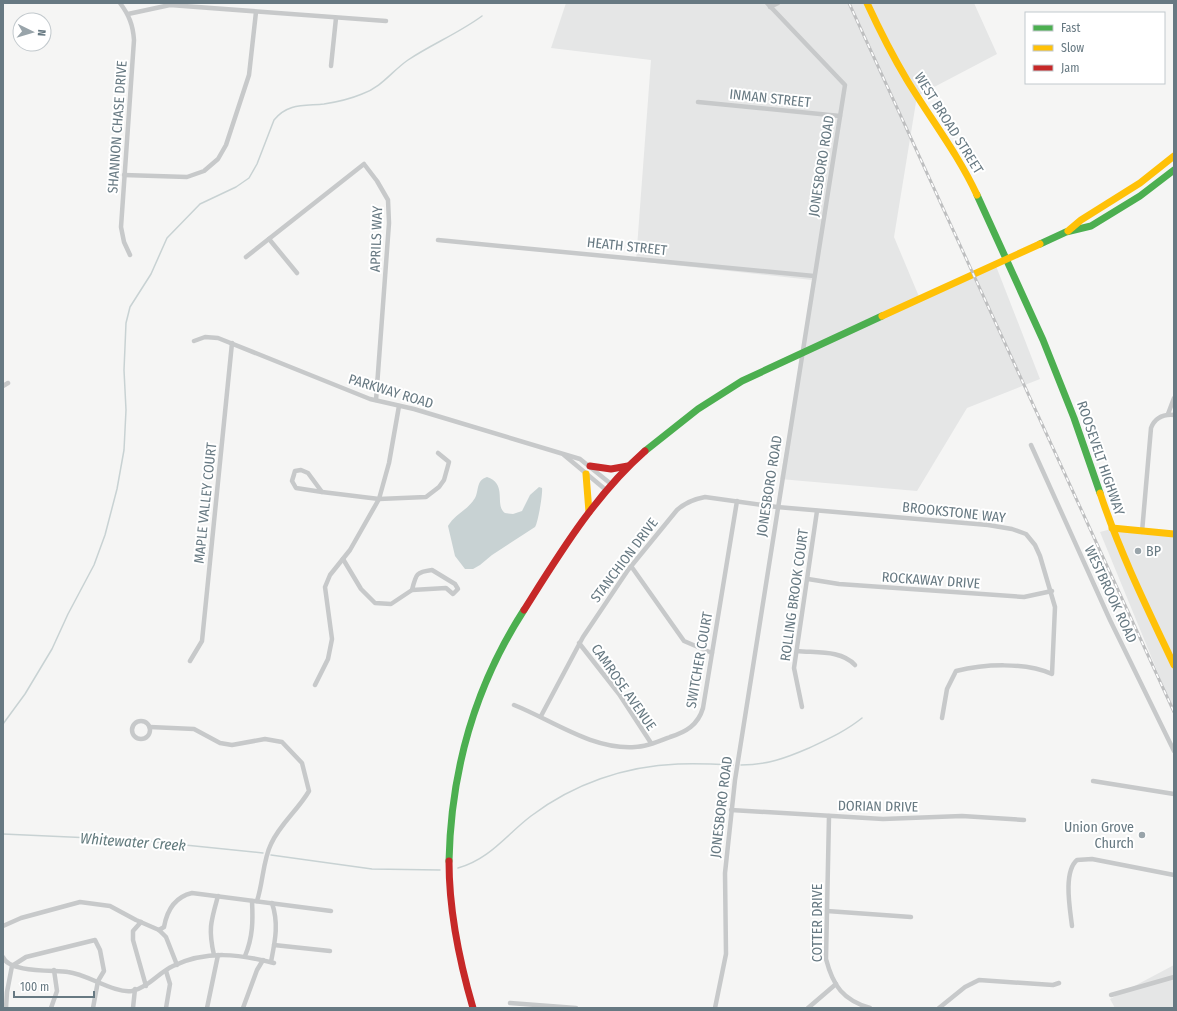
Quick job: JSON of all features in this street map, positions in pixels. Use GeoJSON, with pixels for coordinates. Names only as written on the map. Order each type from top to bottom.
{"type":"FeatureCollection","features":[{"type":"Feature","properties":{"kind":"main road","name":"WEST BROAD STREET"},"geometry":{"type":"LineString","coordinates":[[867,3],[887,45],[907,80],[964,168],[1005,259]]}},
{"type":"Feature","properties":{"kind":"main road"},"geometry":{"type":"LineString","coordinates":[[1066,232],[1081,220],[1140,183],[1174,156]]}},
{"type":"Feature","properties":{"kind":"main road"},"geometry":{"type":"LineString","coordinates":[[473,1008],[463,975],[451,906],[450,834],[460,762],[478,700],[505,641],[589,512],[606,490],[628,466],[665,432],[705,403],[742,381],[1005,259],[1066,232],[1091,226],[1140,196],[1174,170]]}},
{"type":"Feature","properties":{"kind":"main road","name":"ROOSEVELT HIGHWAY"},"geometry":{"type":"LineString","coordinates":[[1005,259],[1019,286],[1060,383],[1112,528],[1174,665]]}},
{"type":"Feature","properties":{"kind":"main road"},"geometry":{"type":"LineString","coordinates":[[590,466],[611,469],[628,466]]}},
{"type":"Feature","properties":{"kind":"main road"},"geometry":{"type":"LineString","coordinates":[[586,474],[589,512]]}},
{"type":"Feature","properties":{"kind":"main road"},"geometry":{"type":"LineString","coordinates":[[1112,528],[1174,534]]}},
{"type":"Feature","properties":{"kind":"street","name":"SHANNON CHASE DRIVE"},"geometry":{"type":"LineString","coordinates":[[120,3],[128,14],[133,26],[134,40],[121,226],[124,242],[130,255]]}},
{"type":"Feature","properties":{"kind":"street","name":"JONESBORO ROAD"},"geometry":{"type":"LineString","coordinates":[[768,5],[778,3]]}},
{"type":"Feature","properties":{"kind":"street"},"geometry":{"type":"LineString","coordinates":[[128,14],[170,5],[386,21]]}},
{"type":"Feature","properties":{"kind":"street","name":"JONESBORO ROAD"},"geometry":{"type":"LineString","coordinates":[[715,1008],[726,954],[725,873],[731,810],[801,354],[845,85],[768,5]]}},
{"type":"Feature","properties":{"kind":"street"},"geometry":{"type":"LineString","coordinates":[[124,175],[186,177],[204,171],[218,159],[226,145],[249,74],[256,12]]}},
{"type":"Feature","properties":{"kind":"street"},"geometry":{"type":"LineString","coordinates":[[332,66],[336,18]]}},
{"type":"Feature","properties":{"kind":"street","name":"INMAN STREET"},"geometry":{"type":"LineString","coordinates":[[698,102],[840,116]]}},
{"type":"Feature","properties":{"kind":"street","name":"APRILS WAY"},"geometry":{"type":"LineString","coordinates":[[246,257],[364,164],[377,181],[388,200],[389,223],[376,400]]}},
{"type":"Feature","properties":{"kind":"street"},"geometry":{"type":"LineString","coordinates":[[269,239],[297,273]]}},
{"type":"Feature","properties":{"kind":"street","name":"HEATH STREET"},"geometry":{"type":"LineString","coordinates":[[438,240],[814,276]]}},
{"type":"Feature","properties":{"kind":"street","name":"PARKWAY ROAD"},"geometry":{"type":"LineString","coordinates":[[194,341],[212,336],[376,400],[580,459],[612,484]]}},
{"type":"Feature","properties":{"kind":"street","name":"MAPLE VALLEY COURT"},"geometry":{"type":"LineString","coordinates":[[190,661],[202,641],[232,343]]}},
{"type":"Feature","properties":{"kind":"street"},"geometry":{"type":"LineString","coordinates":[[1168,414],[1174,398]]}},
{"type":"Feature","properties":{"kind":"street"},"geometry":{"type":"LineString","coordinates":[[315,685],[328,659],[332,639],[325,587],[330,575],[350,550],[379,499],[389,463],[399,406]]}},
{"type":"Feature","properties":{"kind":"street"},"geometry":{"type":"LineString","coordinates":[[1142,532],[1151,428],[1155,420],[1168,414],[1174,415]]}},
{"type":"Feature","properties":{"kind":"street","name":"WESTBROOK ROAD"},"geometry":{"type":"LineString","coordinates":[[1032,445],[1110,620],[1174,751]]}},
{"type":"Feature","properties":{"kind":"street"},"geometry":{"type":"LineString","coordinates":[[322,492],[308,473],[301,470],[295,471],[292,481],[296,488],[306,491],[379,499],[426,498],[439,487],[444,480],[449,462],[438,453]]}},
{"type":"Feature","properties":{"kind":"street","name":"PARKWAY ROAD"},"geometry":{"type":"LineString","coordinates":[[562,453],[606,490]]}},
{"type":"Feature","properties":{"kind":"street","name":"STANCHION DRIVE"},"geometry":{"type":"LineString","coordinates":[[541,716],[580,643],[631,566],[684,503],[705,497],[777,507]]}},
{"type":"Feature","properties":{"kind":"street","name":"SWITCHER COURT"},"geometry":{"type":"LineString","coordinates":[[514,705],[541,716],[559,727],[590,740],[625,747],[636,747],[683,733],[698,720],[703,708],[736,501]]}},
{"type":"Feature","properties":{"kind":"street","name":"BROOKSTONE WAY"},"geometry":{"type":"LineString","coordinates":[[777,507],[988,525],[1019,531],[1026,534],[1035,545],[1056,607],[1052,674],[1041,669],[985,665],[956,671],[947,689],[942,718]]}},
{"type":"Feature","properties":{"kind":"street","name":"ROLLING BROOK COURT"},"geometry":{"type":"LineString","coordinates":[[802,707],[794,668],[817,511]]}},
{"type":"Feature","properties":{"kind":"street"},"geometry":{"type":"LineString","coordinates":[[343,559],[361,589],[375,604],[391,604],[412,590],[446,588],[454,594],[458,589],[455,584],[432,570],[422,572],[416,576],[412,590]]}},
{"type":"Feature","properties":{"kind":"street"},"geometry":{"type":"LineString","coordinates":[[631,566],[684,641],[712,653]]}},
{"type":"Feature","properties":{"kind":"street","name":"ROCKAWAY DRIVE"},"geometry":{"type":"LineString","coordinates":[[808,579],[839,584],[1024,597],[1052,592]]}},
{"type":"Feature","properties":{"kind":"street","name":"CAMROSE AVENUE"},"geometry":{"type":"LineString","coordinates":[[580,643],[619,694],[651,743]]}},
{"type":"Feature","properties":{"kind":"street"},"geometry":{"type":"LineString","coordinates":[[797,651],[836,654],[848,657],[856,665]]}},
{"type":"Feature","properties":{"kind":"street"},"geometry":{"type":"LineString","coordinates":[[139,721],[147,722],[150,727],[150,734],[145,738],[139,739],[132,733],[134,724],[139,721]]}},
{"type":"Feature","properties":{"kind":"street"},"geometry":{"type":"LineString","coordinates":[[150,727],[194,729],[220,743],[232,745],[265,739],[282,742],[302,763],[309,791],[301,806],[276,833],[270,845],[265,860],[264,874],[255,901],[252,936],[245,956]]}},
{"type":"Feature","properties":{"kind":"street"},"geometry":{"type":"LineString","coordinates":[[1093,781],[1174,794]]}},
{"type":"Feature","properties":{"kind":"street","name":"DORIAN DRIVE"},"geometry":{"type":"LineString","coordinates":[[731,810],[882,819],[962,816],[1024,820]]}},
{"type":"Feature","properties":{"kind":"street","name":"COTTER DRIVE"},"geometry":{"type":"LineString","coordinates":[[829,816],[826,958],[829,972],[836,984],[852,1001],[870,1008]]}},
{"type":"Feature","properties":{"kind":"street"},"geometry":{"type":"LineString","coordinates":[[1072,926],[1070,876],[1072,866],[1077,860],[1092,859],[1174,875]]}},
{"type":"Feature","properties":{"kind":"street"},"geometry":{"type":"LineString","coordinates":[[159,930],[164,927],[166,915],[174,903],[185,895],[192,893],[332,911]]}},
{"type":"Feature","properties":{"kind":"street"},"geometry":{"type":"LineString","coordinates":[[207,1008],[216,955],[210,936],[210,922],[218,896]]}},
{"type":"Feature","properties":{"kind":"street"},"geometry":{"type":"LineString","coordinates":[[3,926],[21,918],[80,902],[110,906],[159,930],[166,937],[177,965]]}},
{"type":"Feature","properties":{"kind":"street"},"geometry":{"type":"LineString","coordinates":[[3,957],[12,966],[70,972],[98,981],[107,986],[130,991],[146,986],[166,971],[177,965],[216,955],[245,956],[273,963],[277,918],[272,903]]}},
{"type":"Feature","properties":{"kind":"street"},"geometry":{"type":"LineString","coordinates":[[827,911],[911,917]]}},
{"type":"Feature","properties":{"kind":"street"},"geometry":{"type":"LineString","coordinates":[[140,922],[133,931],[133,940],[146,986]]}},
{"type":"Feature","properties":{"kind":"street"},"geometry":{"type":"LineString","coordinates":[[6,1008],[7,992],[12,966],[26,957],[95,940],[100,950],[104,971],[98,981],[93,1008]]}},
{"type":"Feature","properties":{"kind":"street"},"geometry":{"type":"LineString","coordinates":[[274,945],[330,951]]}},
{"type":"Feature","properties":{"kind":"street"},"geometry":{"type":"LineString","coordinates":[[243,1008],[257,970],[263,960]]}},
{"type":"Feature","properties":{"kind":"street"},"geometry":{"type":"LineString","coordinates":[[51,1008],[57,991],[54,970]]}},
{"type":"Feature","properties":{"kind":"street"},"geometry":{"type":"LineString","coordinates":[[166,971],[170,984],[166,1008]]}},
{"type":"Feature","properties":{"kind":"street"},"geometry":{"type":"LineString","coordinates":[[1111,995],[1174,977]]}},
{"type":"Feature","properties":{"kind":"street"},"geometry":{"type":"LineString","coordinates":[[940,1008],[965,987],[979,980],[1053,985],[1059,983]]}},
{"type":"Feature","properties":{"kind":"street"},"geometry":{"type":"LineString","coordinates":[[808,1008],[836,984]]}},
{"type":"Feature","properties":{"kind":"street"},"geometry":{"type":"LineString","coordinates":[[133,1008],[135,990]]}},
{"type":"Feature","properties":{"kind":"street"},"geometry":{"type":"LineString","coordinates":[[510,1003],[576,1008]]}},
{"type":"Feature","properties":{"kind":"shaded area"},"geometry":{"type":"Polygon","coordinates":[[[566,3],[974,3],[997,54],[917,96],[894,237],[920,299],[996,266],[1040,379],[967,408],[917,491],[780,479],[801,363],[812,280],[636,261],[651,60],[551,48],[566,3]]]}},
{"type":"Feature","properties":{"kind":"shaded area"},"geometry":{"type":"Polygon","coordinates":[[[487,477],[497,484],[499,489],[500,505],[505,513],[513,514],[522,511],[530,495],[539,487],[542,488],[538,520],[535,527],[492,555],[480,565],[473,569],[465,569],[455,556],[448,526],[454,518],[469,506],[475,498],[479,483],[483,478],[487,477]]]}},
{"type":"Feature","properties":{"kind":"shaded area"},"geometry":{"type":"Polygon","coordinates":[[[1115,528],[1170,533],[1174,540],[1174,712],[1100,532],[1115,528]]]}},
{"type":"Feature","properties":{"kind":"shaded area"},"geometry":{"type":"Polygon","coordinates":[[[1174,965],[1174,1008],[1115,1008],[1110,999],[1174,965]]]}},
{"type":"Feature","properties":{"kind":"waterway"},"geometry":{"type":"LineString","coordinates":[[3,724],[25,694],[52,649],[68,614],[94,565],[105,535],[117,489],[124,450],[126,410],[124,370],[126,323],[130,307],[151,274],[167,238],[200,204],[236,187],[249,178],[257,164],[274,120],[279,115],[297,106],[324,104],[339,101],[369,91],[381,83],[408,60],[482,16]]}},
{"type":"Feature","properties":{"kind":"waterway","name":"Whitewater Creek"},"geometry":{"type":"LineString","coordinates":[[741,765],[759,764],[792,755],[837,734],[862,718]]}},
{"type":"Feature","properties":{"kind":"waterway","name":"Whitewater Creek"},"geometry":{"type":"LineString","coordinates":[[458,868],[489,853],[522,823],[547,805],[582,786],[600,779],[639,768],[658,765],[733,765]]}},
{"type":"Feature","properties":{"kind":"waterway","name":"Whitewater Creek"},"geometry":{"type":"LineString","coordinates":[[3,834],[136,840],[263,853]]}},
{"type":"Feature","properties":{"kind":"waterway","name":"Whitewater Creek"},"geometry":{"type":"LineString","coordinates":[[271,855],[372,869],[440,870]]}},
{"type":"Feature","properties":{"kind":"railway"},"geometry":{"type":"LineString","coordinates":[[849,3],[1174,712]]}},
{"type":"Feature","properties":{"kind":"traffic: fast"},"geometry":{"type":"LineString","coordinates":[[1040,244],[1066,232],[1091,226],[1140,196],[1174,170]]}},
{"type":"Feature","properties":{"kind":"traffic: fast"},"geometry":{"type":"LineString","coordinates":[[977,195],[1043,340],[1074,418],[1100,493]]}},
{"type":"Feature","properties":{"kind":"traffic: fast"},"geometry":{"type":"LineString","coordinates":[[645,451],[698,409],[742,381],[882,316]]}},
{"type":"Feature","properties":{"kind":"traffic: fast"},"geometry":{"type":"LineString","coordinates":[[449,861],[455,794],[469,730],[479,699],[492,669],[524,610]]}},
{"type":"Feature","properties":{"kind":"traffic: slow"},"geometry":{"type":"LineString","coordinates":[[867,3],[901,71],[953,151],[977,195]]}},
{"type":"Feature","properties":{"kind":"traffic: slow"},"geometry":{"type":"LineString","coordinates":[[1068,231],[1081,220],[1140,183],[1174,156]]}},
{"type":"Feature","properties":{"kind":"traffic: slow"},"geometry":{"type":"LineString","coordinates":[[882,316],[1040,244]]}},
{"type":"Feature","properties":{"kind":"traffic: slow"},"geometry":{"type":"LineString","coordinates":[[586,474],[589,512]]}},
{"type":"Feature","properties":{"kind":"traffic: slow"},"geometry":{"type":"LineString","coordinates":[[1100,493],[1125,559],[1174,665]]}},
{"type":"Feature","properties":{"kind":"traffic: slow"},"geometry":{"type":"LineString","coordinates":[[1112,528],[1174,534]]}},
{"type":"Feature","properties":{"kind":"traffic: jam"},"geometry":{"type":"LineString","coordinates":[[524,610],[565,546],[594,506],[610,486],[645,451]]}},
{"type":"Feature","properties":{"kind":"traffic: jam"},"geometry":{"type":"LineString","coordinates":[[590,466],[611,469],[628,466]]}},
{"type":"Feature","properties":{"kind":"traffic: jam"},"geometry":{"type":"LineString","coordinates":[[449,861],[449,880],[453,917],[463,972],[473,1008]]}},
{"type":"Feature","properties":{"kind":"place","name":"BP"},"geometry":{"type":"Point","coordinates":[1138,551]}},
{"type":"Feature","properties":{"kind":"place","name":"Union Grove Church"},"geometry":{"type":"Point","coordinates":[1142,835]}}]}
